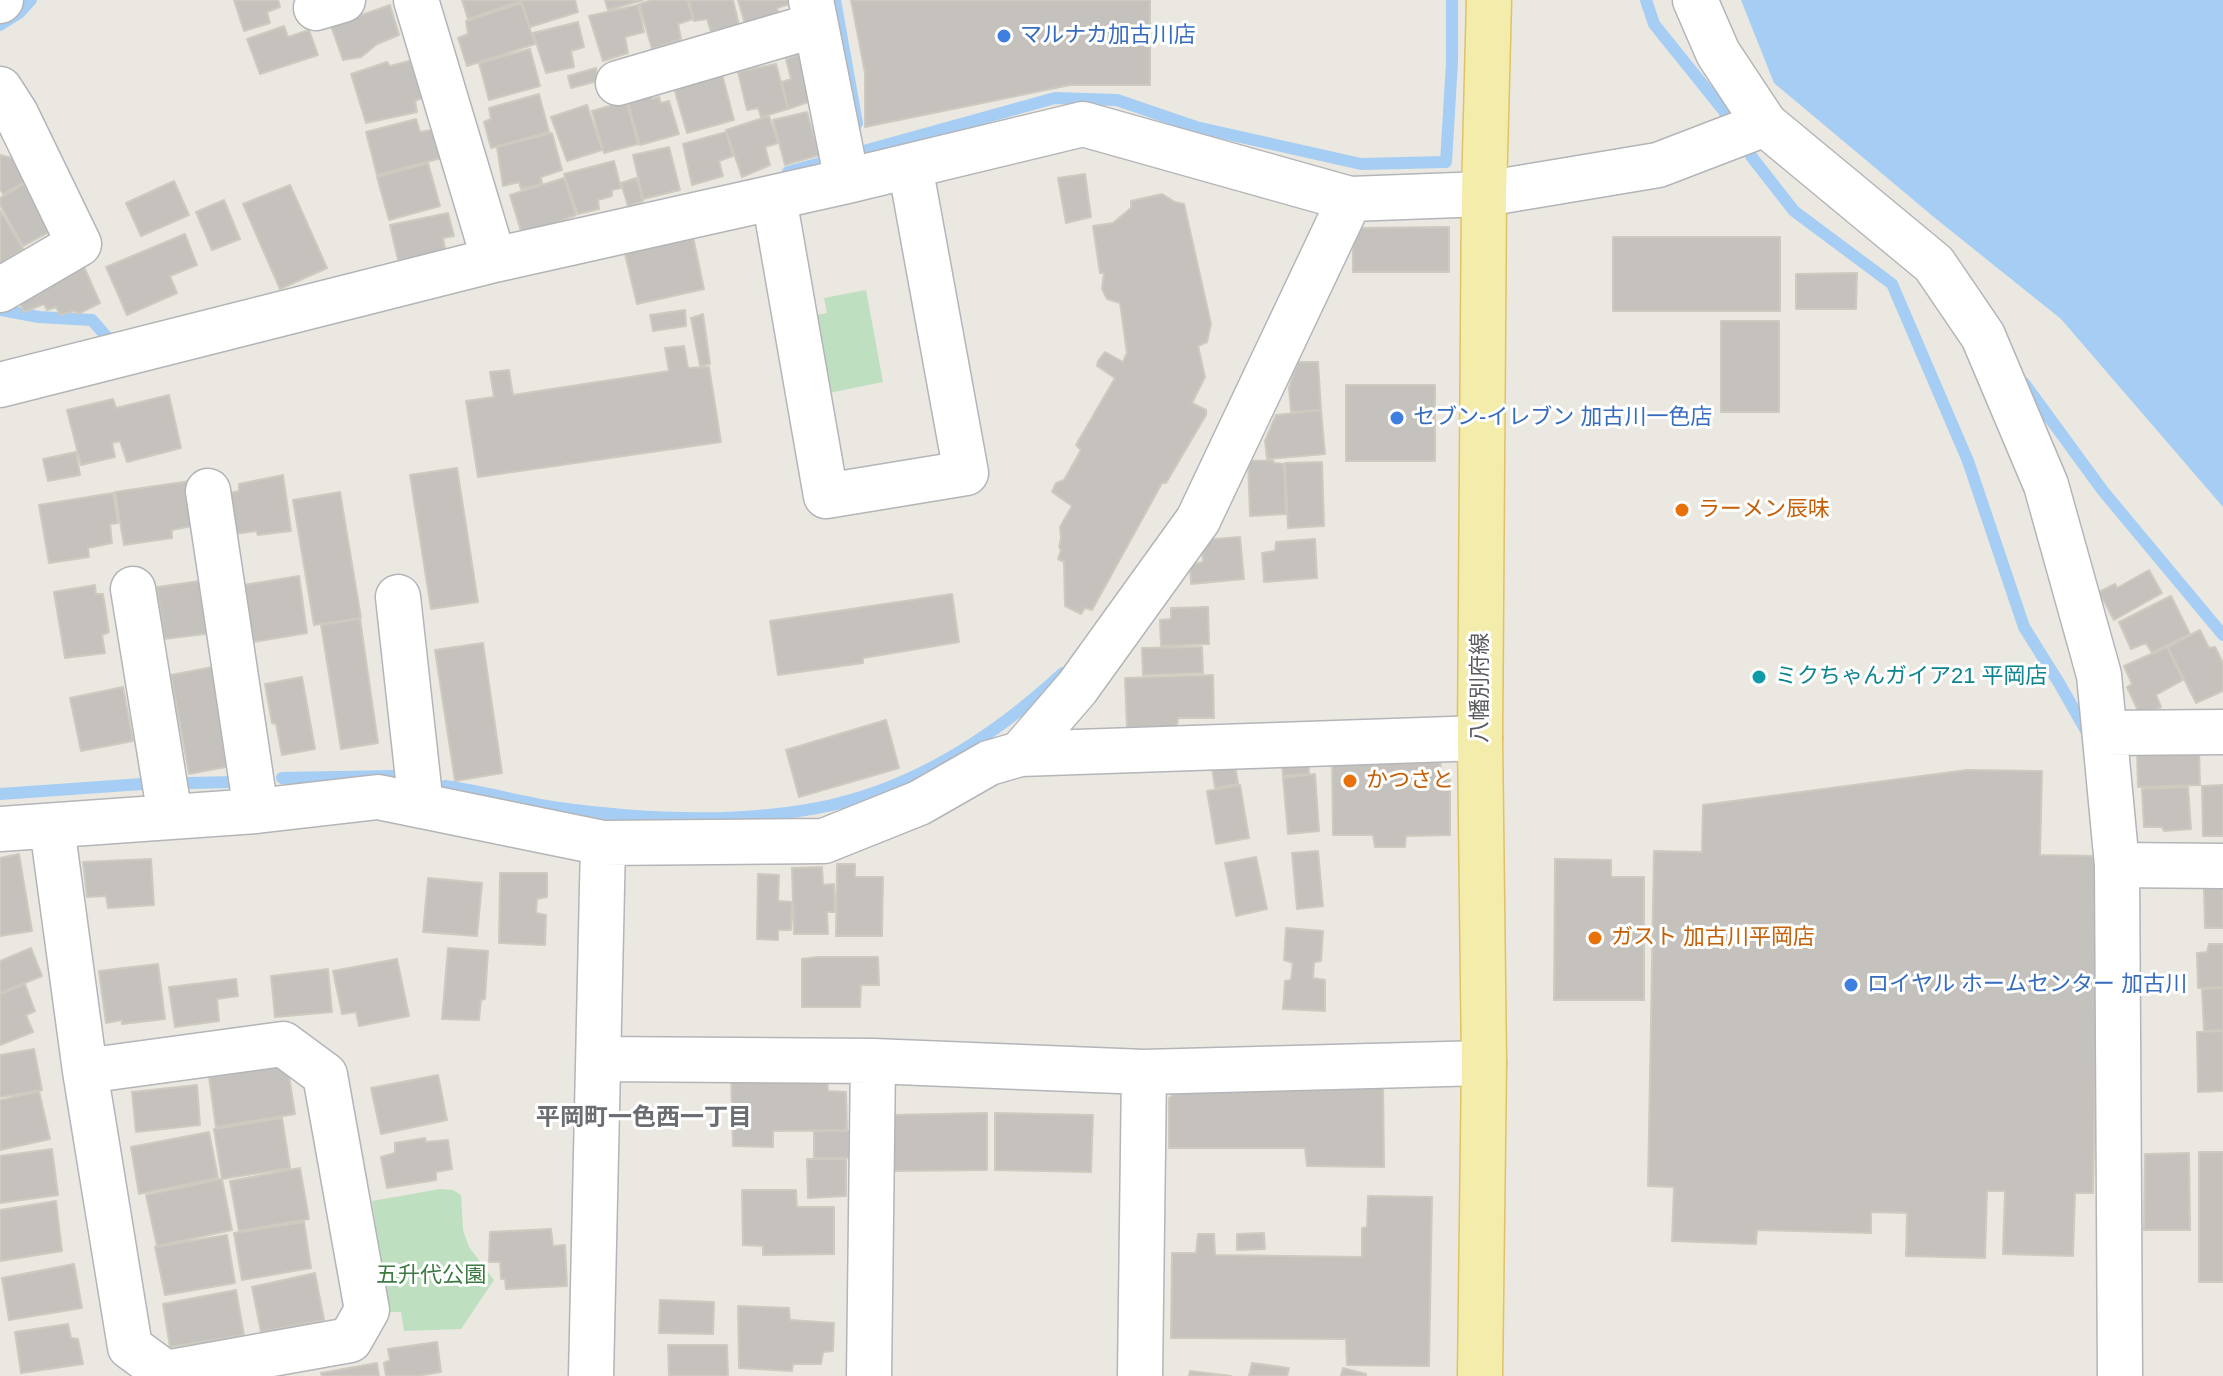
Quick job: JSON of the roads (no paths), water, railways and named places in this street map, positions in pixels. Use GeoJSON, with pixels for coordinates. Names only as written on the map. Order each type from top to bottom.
{"type":"FeatureCollection","features":[{"type":"Feature","properties":{"kind":"main road","name":"八幡別府線"},"geometry":{"type":"LineString","coordinates":[[1480,1376],[1484,1063],[1480,738],[1484,194],[1489,0]]}},
{"type":"Feature","properties":{"kind":"street"},"geometry":{"type":"LineString","coordinates":[[416,0],[494,260]]}},
{"type":"Feature","properties":{"kind":"street"},"geometry":{"type":"LineString","coordinates":[[1695,0],[1718,53],[1765,124],[1934,264],[1983,336],[2046,485],[2099,675],[2117,865],[2120,1376]]}},
{"type":"Feature","properties":{"kind":"street"},"geometry":{"type":"LineString","coordinates":[[618,83],[814,13],[847,181]]}},
{"type":"Feature","properties":{"kind":"street"},"geometry":{"type":"LineString","coordinates":[[0,290],[79,244],[5,109]]}},
{"type":"Feature","properties":{"kind":"street"},"geometry":{"type":"LineString","coordinates":[[0,385],[494,260],[774,198],[1083,124],[1350,199],[1484,194],[1658,165],[1765,124]]}},
{"type":"Feature","properties":{"kind":"street"},"geometry":{"type":"LineString","coordinates":[[774,198],[826,496],[966,473],[910,166]]}},
{"type":"Feature","properties":{"kind":"street"},"geometry":{"type":"LineString","coordinates":[[1020,754],[1077,688],[1198,520],[1350,199]]}},
{"type":"Feature","properties":{"kind":"street"},"geometry":{"type":"LineString","coordinates":[[208,491],[256,811]]}},
{"type":"Feature","properties":{"kind":"street"},"geometry":{"type":"LineString","coordinates":[[133,589],[170,816]]}},
{"type":"Feature","properties":{"kind":"street"},"geometry":{"type":"LineString","coordinates":[[413,620],[421,806]]}},
{"type":"Feature","properties":{"kind":"street"},"geometry":{"type":"LineString","coordinates":[[2106,733],[2223,732]]}},
{"type":"Feature","properties":{"kind":"street"},"geometry":{"type":"LineString","coordinates":[[0,829],[256,811],[378,797],[603,843],[824,841],[919,803],[989,763],[1020,754],[1480,738]]}},
{"type":"Feature","properties":{"kind":"street"},"geometry":{"type":"LineString","coordinates":[[52,827],[85,1071],[130,1347],[166,1373],[350,1340],[367,1310],[325,1075],[283,1044],[85,1071]]}},
{"type":"Feature","properties":{"kind":"street"},"geometry":{"type":"LineString","coordinates":[[591,1376],[603,843]]}},
{"type":"Feature","properties":{"kind":"street"},"geometry":{"type":"LineString","coordinates":[[2117,865],[2223,866]]}},
{"type":"Feature","properties":{"kind":"street"},"geometry":{"type":"LineString","coordinates":[[599,1059],[873,1061],[1144,1072],[1484,1063]]}},
{"type":"Feature","properties":{"kind":"street"},"geometry":{"type":"LineString","coordinates":[[869,1376],[873,1061]]}},
{"type":"Feature","properties":{"kind":"street"},"geometry":{"type":"LineString","coordinates":[[1140,1376],[1144,1072]]}},
{"type":"Feature","properties":{"kind":"water"},"geometry":{"type":"Polygon","coordinates":[[[1741,0],[2223,0],[2223,507],[2061,319],[1774,83],[1741,0]]]}},
{"type":"Feature","properties":{"kind":"waterway"},"geometry":{"type":"LineString","coordinates":[[0,25],[19,13],[31,0]]}},
{"type":"Feature","properties":{"kind":"waterway"},"geometry":{"type":"LineString","coordinates":[[835,0],[857,123]]}},
{"type":"Feature","properties":{"kind":"waterway"},"geometry":{"type":"LineString","coordinates":[[788,172],[1055,98],[1117,100],[1196,127],[1361,164],[1446,162],[1452,0]]}},
{"type":"Feature","properties":{"kind":"waterway"},"geometry":{"type":"LineString","coordinates":[[1646,0],[1654,24],[1732,121]]}},
{"type":"Feature","properties":{"kind":"waterway"},"geometry":{"type":"LineString","coordinates":[[1751,156],[1794,211],[1892,284],[1968,461],[2024,627],[2088,734]]}},
{"type":"Feature","properties":{"kind":"waterway"},"geometry":{"type":"LineString","coordinates":[[0,310],[39,317],[92,320],[112,343],[117,342]]}},
{"type":"Feature","properties":{"kind":"waterway"},"geometry":{"type":"LineString","coordinates":[[2024,383],[2103,491],[2223,635]]}},
{"type":"Feature","properties":{"kind":"waterway"},"geometry":{"type":"LineString","coordinates":[[445,786],[552,807],[657,817],[763,816],[832,805],[896,784],[956,754],[1012,716],[1063,673]]}},
{"type":"Feature","properties":{"kind":"waterway"},"geometry":{"type":"LineString","coordinates":[[282,778],[394,776]]}},
{"type":"Feature","properties":{"kind":"waterway"},"geometry":{"type":"LineString","coordinates":[[189,783],[232,782]]}},
{"type":"Feature","properties":{"kind":"waterway"},"geometry":{"type":"LineString","coordinates":[[0,794],[142,784]]}},
{"type":"Feature","properties":{"kind":"place","name":"マルナカ加古川店"},"geometry":{"type":"Point","coordinates":[1004,36]}},
{"type":"Feature","properties":{"kind":"place","name":"セブン-イレブン 加古川一色店"},"geometry":{"type":"Point","coordinates":[1397,418]}},
{"type":"Feature","properties":{"kind":"place","name":"ラーメン辰味"},"geometry":{"type":"Point","coordinates":[1682,510]}},
{"type":"Feature","properties":{"kind":"place","name":"ミクちゃんガイア21 平岡店"},"geometry":{"type":"Point","coordinates":[1759,677]}},
{"type":"Feature","properties":{"kind":"place","name":"かつさと"},"geometry":{"type":"Point","coordinates":[1350,781]}},
{"type":"Feature","properties":{"kind":"place","name":"ガスト 加古川平岡店"},"geometry":{"type":"Point","coordinates":[1595,938]}},
{"type":"Feature","properties":{"kind":"place","name":"ロイヤル ホームセンター 加古川"},"geometry":{"type":"Point","coordinates":[1851,985]}},
{"type":"Feature","properties":{"kind":"district","name":"平岡町一色西一丁目"},"geometry":{"type":"Point","coordinates":[644,1118]}},
{"type":"Feature","properties":{"kind":"park label","name":"五升代公園"},"geometry":{"type":"Point","coordinates":[431,1276]}}]}
